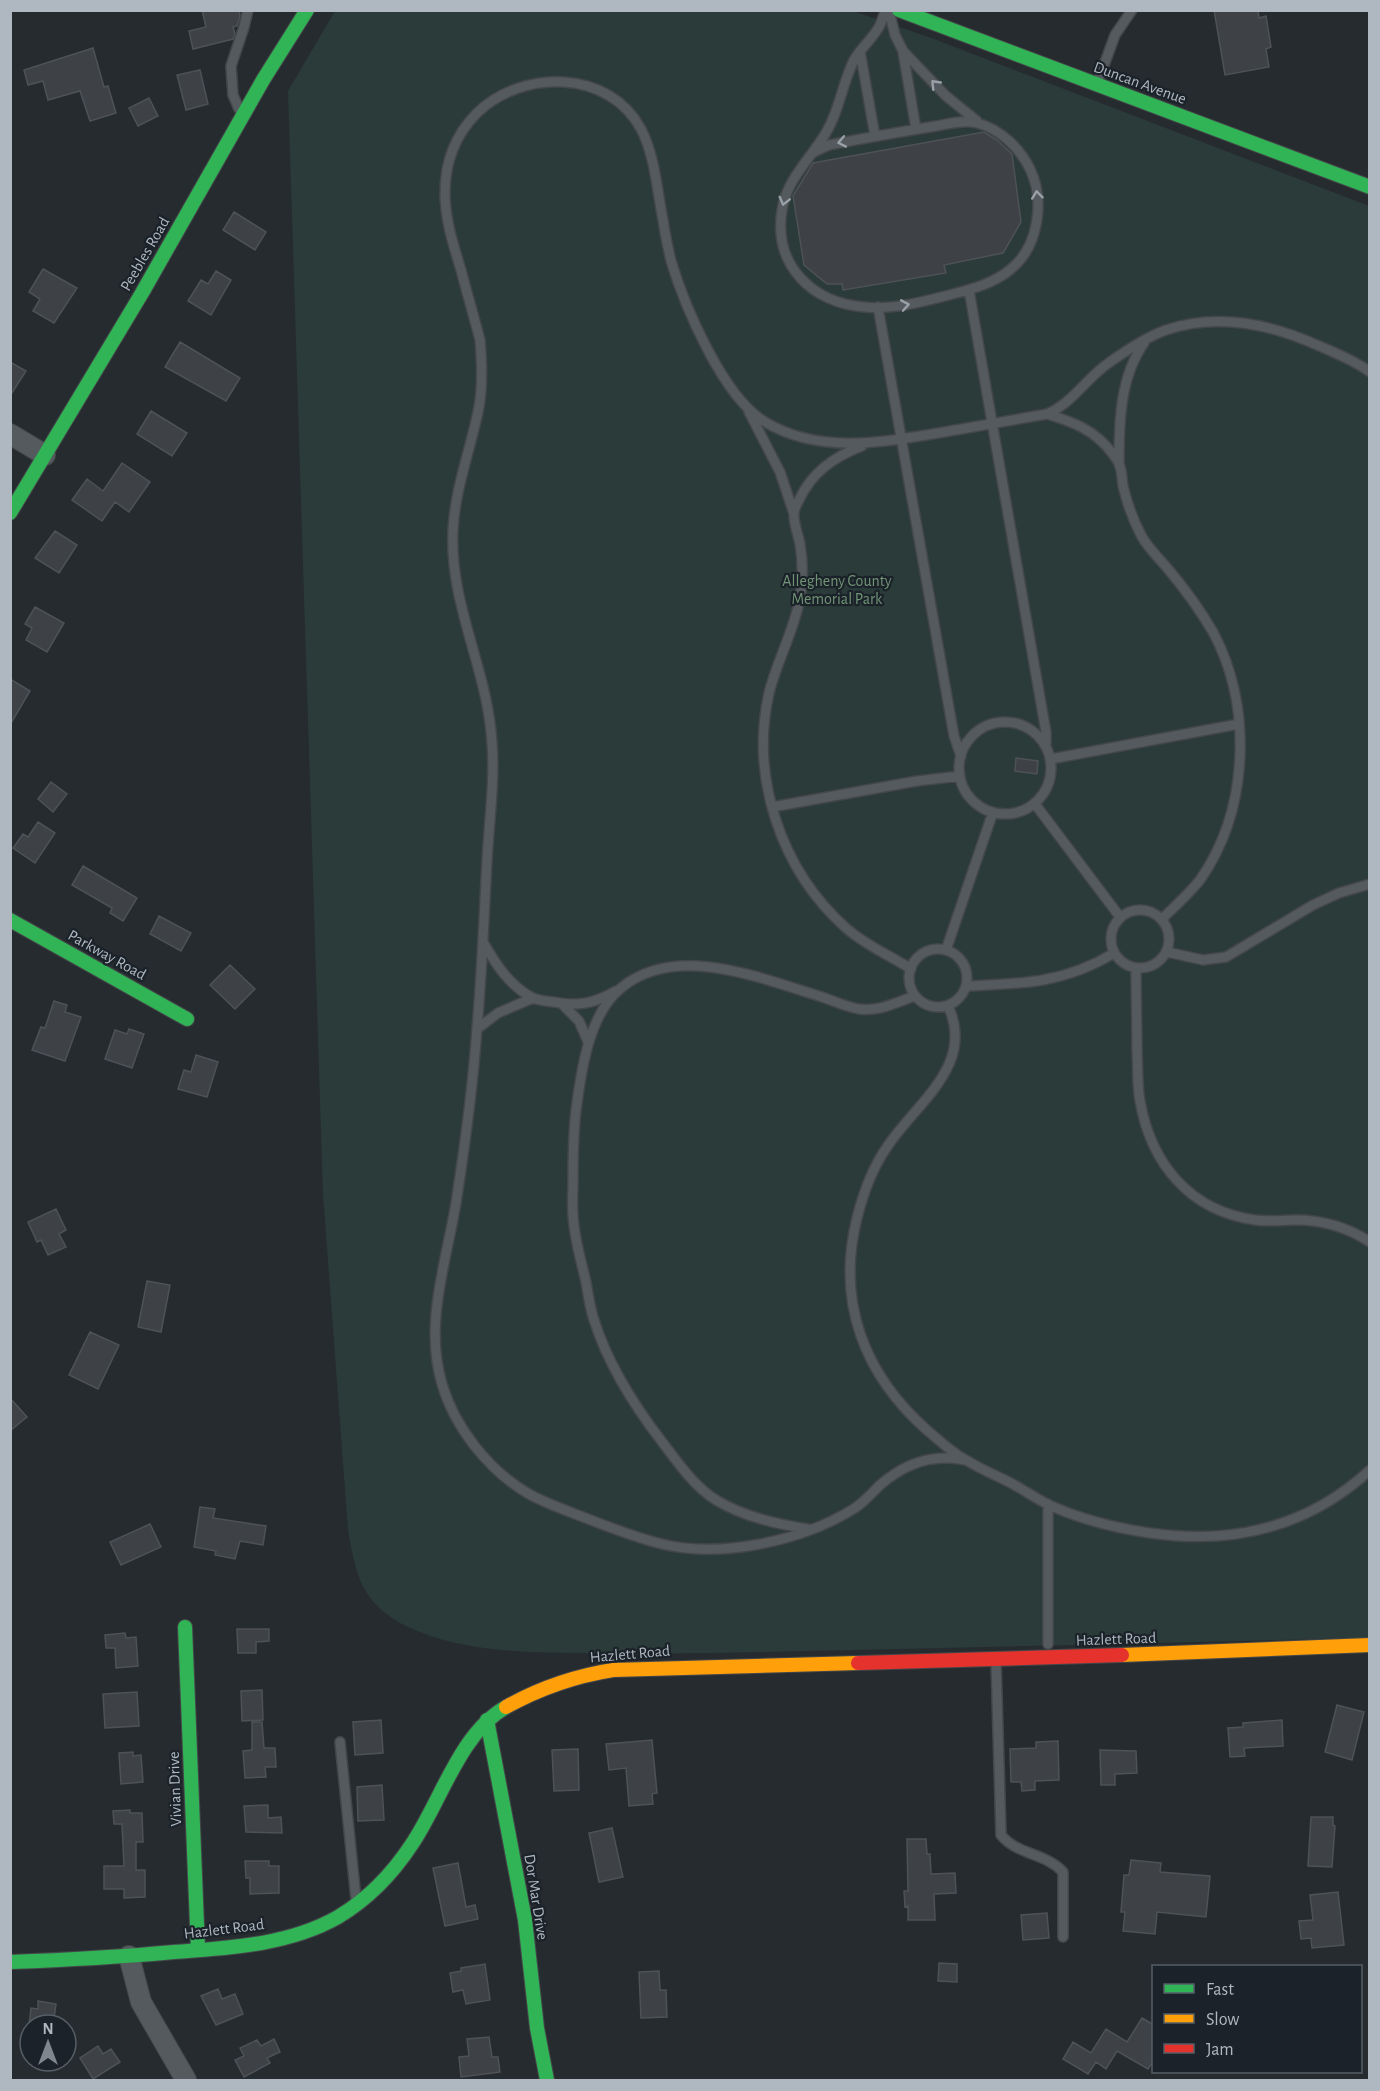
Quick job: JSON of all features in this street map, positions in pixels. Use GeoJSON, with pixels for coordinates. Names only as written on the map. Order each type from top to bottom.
{"type":"FeatureCollection","features":[{"type":"Feature","properties":{"kind":"street","name":"Duncan Avenue"},"geometry":{"type":"LineString","coordinates":[[899,10],[1370,187]]}},
{"type":"Feature","properties":{"kind":"street","name":"Peebles Road"},"geometry":{"type":"LineString","coordinates":[[10,513],[142,293],[304,12]]}},
{"type":"Feature","properties":{"kind":"street"},"geometry":{"type":"LineString","coordinates":[[10,434],[45,455]]}},
{"type":"Feature","properties":{"kind":"street","name":"Parkway Road"},"geometry":{"type":"LineString","coordinates":[[10,920],[187,1019]]}},
{"type":"Feature","properties":{"kind":"street","name":"Vivian Drive"},"geometry":{"type":"LineString","coordinates":[[185,1628],[198,1950]]}},
{"type":"Feature","properties":{"kind":"street","name":"Hazlett Road"},"geometry":{"type":"LineString","coordinates":[[10,1962],[129,1956],[263,1942],[283,1938],[328,1921],[372,1893],[390,1874],[436,1804],[464,1750],[487,1720],[534,1692],[576,1676],[628,1668],[996,1659],[1370,1646]]}},
{"type":"Feature","properties":{"kind":"street","name":"Dor Mar Drive"},"geometry":{"type":"LineString","coordinates":[[487,1720],[525,1920],[537,2028],[547,2080]]}},
{"type":"Feature","properties":{"kind":"street"},"geometry":{"type":"LineString","coordinates":[[129,1956],[141,2002],[186,2080]]}},
{"type":"Feature","properties":{"kind":"lane"},"geometry":{"type":"LineString","coordinates":[[243,116],[233,94],[231,66],[248,10]]}},
{"type":"Feature","properties":{"kind":"lane"},"geometry":{"type":"LineString","coordinates":[[887,10],[878,28],[854,61],[826,133],[797,173],[787,191],[782,210],[781,230],[785,254],[800,278],[830,300],[844,305],[879,308],[930,300],[969,290],[998,279],[1014,267],[1033,235],[1038,215],[1038,195],[1034,177],[1015,146],[978,123],[946,96],[903,51]]}},
{"type":"Feature","properties":{"kind":"lane"},"geometry":{"type":"LineString","coordinates":[[887,10],[903,51],[916,129]]}},
{"type":"Feature","properties":{"kind":"lane"},"geometry":{"type":"LineString","coordinates":[[1097,85],[1115,35],[1132,10]]}},
{"type":"Feature","properties":{"kind":"lane"},"geometry":{"type":"LineString","coordinates":[[860,51],[875,136]]}},
{"type":"Feature","properties":{"kind":"lane"},"geometry":{"type":"LineString","coordinates":[[911,969],[861,940],[829,912],[812,892],[791,859],[779,832],[765,777],[763,748],[765,718],[775,671],[795,620],[802,577],[801,552],[793,511],[780,471],[746,407],[726,381],[686,303],[671,261],[648,144],[630,113],[618,102],[601,92],[565,81],[522,86],[496,98],[477,113],[462,130],[452,150],[446,170],[445,195],[451,237],[477,330],[482,362],[478,410],[460,483],[453,530],[455,581],[483,682],[492,744],[477,1029],[464,1149],[434,1322],[436,1359],[443,1388],[470,1439],[503,1475],[533,1497],[622,1532],[679,1548],[731,1548],[758,1544],[810,1529],[857,1507],[895,1473],[916,1462],[945,1457],[965,1460]]}},
{"type":"Feature","properties":{"kind":"lane"},"geometry":{"type":"LineString","coordinates":[[814,152],[829,145],[875,136],[965,122],[978,123]]}},
{"type":"Feature","properties":{"kind":"lane"},"geometry":{"type":"LineString","coordinates":[[969,290],[1052,774],[1048,786],[1035,804],[1007,814],[993,812],[972,800],[964,789],[960,776],[964,746],[973,735],[986,726],[998,722],[1024,725],[1035,732],[1046,744]]}},
{"type":"Feature","properties":{"kind":"lane"},"geometry":{"type":"LineString","coordinates":[[879,308],[954,736],[961,756]]}},
{"type":"Feature","properties":{"kind":"lane"},"geometry":{"type":"LineString","coordinates":[[746,407],[764,422],[788,433],[837,444],[901,439],[991,424],[1047,414],[1062,405],[1107,363],[1165,331],[1193,324],[1226,322],[1279,330],[1354,362],[1370,372]]}},
{"type":"Feature","properties":{"kind":"lane"},"geometry":{"type":"LineString","coordinates":[[1147,339],[1135,356],[1128,373],[1119,426],[1119,463],[1124,488],[1143,539],[1200,611],[1225,657],[1239,724],[1240,761],[1228,820],[1217,850],[1190,892],[1162,919]]}},
{"type":"Feature","properties":{"kind":"lane"},"geometry":{"type":"LineString","coordinates":[[1354,362],[1370,365]]}},
{"type":"Feature","properties":{"kind":"lane"},"geometry":{"type":"LineString","coordinates":[[1047,414],[1091,431],[1107,446],[1119,463]]}},
{"type":"Feature","properties":{"kind":"lane"},"geometry":{"type":"LineString","coordinates":[[793,511],[802,493],[816,474],[829,462],[843,453],[870,442]]}},
{"type":"Feature","properties":{"kind":"lane"},"geometry":{"type":"LineString","coordinates":[[1051,759],[1239,724]]}},
{"type":"Feature","properties":{"kind":"lane"},"geometry":{"type":"LineString","coordinates":[[772,807],[917,781],[960,776]]}},
{"type":"Feature","properties":{"kind":"lane"},"geometry":{"type":"LineString","coordinates":[[1035,804],[1120,917]]}},
{"type":"Feature","properties":{"kind":"lane"},"geometry":{"type":"LineString","coordinates":[[946,950],[993,812]]}},
{"type":"Feature","properties":{"kind":"lane"},"geometry":{"type":"LineString","coordinates":[[1167,952],[1203,960],[1226,957],[1313,905],[1339,893],[1370,884]]}},
{"type":"Feature","properties":{"kind":"lane"},"geometry":{"type":"LineString","coordinates":[[1140,910],[1152,912],[1162,919],[1169,931],[1170,939],[1167,952],[1158,963],[1149,968],[1136,968],[1123,963],[1114,953],[1110,937],[1120,917],[1128,912],[1140,910]]}},
{"type":"Feature","properties":{"kind":"lane"},"geometry":{"type":"LineString","coordinates":[[482,941],[508,979],[533,998],[562,1004],[590,1004],[642,975],[663,969],[704,966],[742,973],[858,1009],[883,1008],[915,996]]}},
{"type":"Feature","properties":{"kind":"lane"},"geometry":{"type":"LineString","coordinates":[[946,950],[963,962],[968,974],[967,986],[958,1000],[948,1006],[930,1007],[915,996],[910,986],[911,969],[916,960],[926,952],[946,950]]}},
{"type":"Feature","properties":{"kind":"lane"},"geometry":{"type":"LineString","coordinates":[[967,986],[1023,984],[1046,980],[1092,966],[1114,953]]}},
{"type":"Feature","properties":{"kind":"lane"},"geometry":{"type":"LineString","coordinates":[[1136,968],[1139,1098],[1150,1140],[1176,1180],[1194,1197],[1213,1209],[1257,1220],[1323,1222],[1342,1227],[1370,1242]]}},
{"type":"Feature","properties":{"kind":"lane"},"geometry":{"type":"LineString","coordinates":[[620,988],[603,1010],[588,1042],[574,1120],[573,1214],[576,1243],[594,1320],[629,1394],[652,1429],[680,1466],[714,1499],[733,1509],[762,1519],[810,1529]]}},
{"type":"Feature","properties":{"kind":"lane"},"geometry":{"type":"LineString","coordinates":[[477,1029],[498,1013],[533,998]]}},
{"type":"Feature","properties":{"kind":"lane"},"geometry":{"type":"LineString","coordinates":[[562,1004],[579,1021],[588,1042]]}},
{"type":"Feature","properties":{"kind":"lane"},"geometry":{"type":"LineString","coordinates":[[948,1006],[955,1021],[951,1063],[932,1092],[902,1126],[874,1168],[858,1217],[852,1247],[850,1272],[852,1302],[859,1331],[868,1356],[898,1401],[917,1421],[965,1460],[1048,1504],[1074,1515],[1170,1536],[1222,1537],[1268,1528],[1330,1502],[1370,1470]]}},
{"type":"Feature","properties":{"kind":"lane"},"geometry":{"type":"LineString","coordinates":[[1048,1504],[1048,1644]]}},
{"type":"Feature","properties":{"kind":"lane"},"geometry":{"type":"LineString","coordinates":[[996,1659],[1001,1835],[1006,1842],[1022,1851],[1055,1863],[1063,1872],[1063,1938]]}},
{"type":"Feature","properties":{"kind":"lane"},"geometry":{"type":"LineString","coordinates":[[340,1742],[356,1905]]}},
{"type":"Feature","properties":{"kind":"green space","name":"Allegheny County Memorial Park"},"geometry":{"type":"Polygon","coordinates":[[[335,11],[853,11],[934,39],[1369,206],[1369,1638],[727,1653],[528,1652],[478,1647],[430,1636],[392,1618],[380,1609],[363,1587],[354,1561],[348,1530],[323,1194],[288,91],[335,11]]]}},
{"type":"Feature","properties":{"kind":"building"},"geometry":{"type":"Polygon","coordinates":[[[202,10],[239,10],[237,26],[233,27],[235,34],[233,39],[193,49],[189,31],[206,27],[202,10]]]}},
{"type":"Feature","properties":{"kind":"building"},"geometry":{"type":"Polygon","coordinates":[[[1214,10],[1258,10],[1259,18],[1266,16],[1271,47],[1266,49],[1269,67],[1225,75],[1214,10]]]}},
{"type":"Feature","properties":{"kind":"building"},"geometry":{"type":"Polygon","coordinates":[[[93,48],[104,87],[108,86],[116,113],[90,121],[80,91],[48,100],[43,81],[28,85],[24,70],[93,48]]]}},
{"type":"Feature","properties":{"kind":"building"},"geometry":{"type":"Polygon","coordinates":[[[200,70],[208,104],[186,110],[177,75],[200,70]]]}},
{"type":"Feature","properties":{"kind":"building"},"geometry":{"type":"Polygon","coordinates":[[[149,98],[158,116],[138,126],[129,108],[149,98]]]}},
{"type":"Feature","properties":{"kind":"building"},"geometry":{"type":"Polygon","coordinates":[[[984,132],[1012,154],[1021,222],[1003,253],[944,265],[946,273],[843,290],[842,284],[827,284],[804,265],[793,196],[813,163],[984,132]]]}},
{"type":"Feature","properties":{"kind":"building"},"geometry":{"type":"Polygon","coordinates":[[[234,212],[266,232],[255,250],[223,230],[234,212]]]}},
{"type":"Feature","properties":{"kind":"building"},"geometry":{"type":"Polygon","coordinates":[[[43,269],[77,288],[54,323],[33,311],[40,299],[29,292],[43,269]]]}},
{"type":"Feature","properties":{"kind":"building"},"geometry":{"type":"Polygon","coordinates":[[[216,271],[231,280],[211,315],[188,301],[201,280],[208,284],[216,271]]]}},
{"type":"Feature","properties":{"kind":"building"},"geometry":{"type":"Polygon","coordinates":[[[180,342],[240,378],[226,401],[165,367],[180,342]]]}},
{"type":"Feature","properties":{"kind":"building"},"geometry":{"type":"Polygon","coordinates":[[[10,362],[26,371],[10,396],[10,362]]]}},
{"type":"Feature","properties":{"kind":"building"},"geometry":{"type":"Polygon","coordinates":[[[151,411],[187,433],[172,456],[137,434],[151,411]]]}},
{"type":"Feature","properties":{"kind":"building"},"geometry":{"type":"Polygon","coordinates":[[[122,463],[150,482],[129,512],[115,502],[102,521],[72,500],[87,479],[103,491],[122,463]]]}},
{"type":"Feature","properties":{"kind":"building"},"geometry":{"type":"Polygon","coordinates":[[[55,531],[77,545],[59,573],[35,558],[55,531]]]}},
{"type":"Feature","properties":{"kind":"building"},"geometry":{"type":"Polygon","coordinates":[[[35,607],[64,623],[47,652],[26,640],[32,628],[25,624],[35,607]]]}},
{"type":"Feature","properties":{"kind":"building"},"geometry":{"type":"Polygon","coordinates":[[[10,679],[30,691],[10,725],[10,679]]]}},
{"type":"Feature","properties":{"kind":"building"},"geometry":{"type":"Polygon","coordinates":[[[1016,758],[1038,761],[1037,774],[1015,771],[1016,758]]]}},
{"type":"Feature","properties":{"kind":"building"},"geometry":{"type":"Polygon","coordinates":[[[51,782],[67,794],[53,812],[38,799],[51,782]]]}},
{"type":"Feature","properties":{"kind":"building"},"geometry":{"type":"Polygon","coordinates":[[[38,822],[55,833],[35,863],[13,848],[23,834],[28,837],[38,822]]]}},
{"type":"Feature","properties":{"kind":"building"},"geometry":{"type":"Polygon","coordinates":[[[83,866],[137,898],[123,921],[110,913],[112,908],[72,885],[83,866]]]}},
{"type":"Feature","properties":{"kind":"building"},"geometry":{"type":"Polygon","coordinates":[[[159,916],[191,933],[181,951],[150,934],[159,916]]]}},
{"type":"Feature","properties":{"kind":"building"},"geometry":{"type":"Polygon","coordinates":[[[230,965],[255,989],[235,1009],[210,985],[230,965]]]}},
{"type":"Feature","properties":{"kind":"building"},"geometry":{"type":"Polygon","coordinates":[[[54,1001],[67,1005],[65,1012],[81,1017],[65,1061],[32,1050],[41,1027],[45,1028],[54,1001]]]}},
{"type":"Feature","properties":{"kind":"building"},"geometry":{"type":"Polygon","coordinates":[[[129,1029],[144,1034],[132,1068],[105,1059],[115,1030],[127,1034],[129,1029]]]}},
{"type":"Feature","properties":{"kind":"building"},"geometry":{"type":"Polygon","coordinates":[[[196,1055],[218,1062],[207,1097],[178,1089],[184,1070],[191,1072],[196,1055]]]}},
{"type":"Feature","properties":{"kind":"building"},"geometry":{"type":"Polygon","coordinates":[[[56,1209],[66,1230],[59,1234],[66,1247],[48,1255],[41,1240],[37,1242],[28,1222],[56,1209]]]}},
{"type":"Feature","properties":{"kind":"building"},"geometry":{"type":"Polygon","coordinates":[[[147,1281],[170,1285],[161,1332],[138,1327],[147,1281]]]}},
{"type":"Feature","properties":{"kind":"building"},"geometry":{"type":"Polygon","coordinates":[[[90,1332],[119,1345],[98,1389],[69,1375],[90,1332]]]}},
{"type":"Feature","properties":{"kind":"building"},"geometry":{"type":"Polygon","coordinates":[[[10,1398],[27,1417],[10,1431],[10,1398]]]}},
{"type":"Feature","properties":{"kind":"building"},"geometry":{"type":"Polygon","coordinates":[[[200,1507],[215,1509],[213,1518],[266,1526],[263,1545],[240,1541],[235,1559],[215,1555],[216,1551],[194,1547],[200,1507]]]}},
{"type":"Feature","properties":{"kind":"building"},"geometry":{"type":"Polygon","coordinates":[[[150,1524],[161,1547],[121,1565],[110,1542],[150,1524]]]}},
{"type":"Feature","properties":{"kind":"building"},"geometry":{"type":"Polygon","coordinates":[[[237,1629],[269,1629],[269,1641],[256,1642],[256,1653],[238,1653],[237,1629]]]}},
{"type":"Feature","properties":{"kind":"building"},"geometry":{"type":"Polygon","coordinates":[[[125,1633],[126,1638],[136,1637],[138,1666],[116,1668],[115,1648],[106,1648],[105,1635],[125,1633]]]}},
{"type":"Feature","properties":{"kind":"building"},"geometry":{"type":"Polygon","coordinates":[[[262,1690],[263,1720],[242,1721],[241,1691],[262,1690]]]}},
{"type":"Feature","properties":{"kind":"building"},"geometry":{"type":"Polygon","coordinates":[[[137,1692],[139,1726],[105,1728],[103,1694],[137,1692]]]}},
{"type":"Feature","properties":{"kind":"building"},"geometry":{"type":"Polygon","coordinates":[[[1337,1705],[1364,1712],[1352,1760],[1325,1752],[1337,1705]]]}},
{"type":"Feature","properties":{"kind":"building"},"geometry":{"type":"Polygon","coordinates":[[[381,1720],[383,1753],[355,1755],[353,1722],[381,1720]]]}},
{"type":"Feature","properties":{"kind":"building"},"geometry":{"type":"Polygon","coordinates":[[[1282,1720],[1283,1746],[1244,1748],[1245,1756],[1230,1757],[1228,1728],[1243,1727],[1243,1723],[1282,1720]]]}},
{"type":"Feature","properties":{"kind":"building"},"geometry":{"type":"Polygon","coordinates":[[[252,1722],[262,1722],[264,1748],[275,1748],[276,1767],[265,1767],[266,1777],[245,1778],[243,1751],[252,1750],[252,1722]]]}},
{"type":"Feature","properties":{"kind":"building"},"geometry":{"type":"Polygon","coordinates":[[[652,1740],[657,1793],[652,1794],[653,1804],[629,1806],[626,1768],[609,1770],[606,1744],[652,1740]]]}},
{"type":"Feature","properties":{"kind":"building"},"geometry":{"type":"Polygon","coordinates":[[[1058,1741],[1059,1780],[1035,1781],[1035,1790],[1022,1791],[1021,1782],[1011,1782],[1010,1749],[1036,1748],[1036,1742],[1058,1741]]]}},
{"type":"Feature","properties":{"kind":"building"},"geometry":{"type":"Polygon","coordinates":[[[578,1749],[579,1790],[554,1791],[552,1750],[578,1749]]]}},
{"type":"Feature","properties":{"kind":"building"},"geometry":{"type":"Polygon","coordinates":[[[1100,1750],[1136,1751],[1137,1773],[1115,1774],[1115,1785],[1101,1785],[1100,1750]]]}},
{"type":"Feature","properties":{"kind":"building"},"geometry":{"type":"Polygon","coordinates":[[[133,1752],[133,1756],[141,1755],[143,1782],[121,1784],[119,1753],[133,1752]]]}},
{"type":"Feature","properties":{"kind":"building"},"geometry":{"type":"Polygon","coordinates":[[[382,1785],[384,1820],[358,1821],[357,1787],[382,1785]]]}},
{"type":"Feature","properties":{"kind":"building"},"geometry":{"type":"Polygon","coordinates":[[[268,1805],[268,1818],[281,1817],[282,1833],[246,1832],[244,1806],[268,1805]]]}},
{"type":"Feature","properties":{"kind":"building"},"geometry":{"type":"Polygon","coordinates":[[[130,1810],[130,1813],[142,1813],[143,1842],[136,1842],[136,1870],[145,1870],[145,1897],[124,1898],[124,1889],[104,1889],[104,1866],[124,1866],[122,1824],[114,1824],[113,1811],[130,1810]]]}},
{"type":"Feature","properties":{"kind":"building"},"geometry":{"type":"Polygon","coordinates":[[[1311,1817],[1333,1817],[1335,1826],[1332,1867],[1308,1866],[1311,1817]]]}},
{"type":"Feature","properties":{"kind":"building"},"geometry":{"type":"Polygon","coordinates":[[[612,1828],[623,1877],[599,1882],[589,1833],[612,1828]]]}},
{"type":"Feature","properties":{"kind":"building"},"geometry":{"type":"Polygon","coordinates":[[[907,1839],[926,1839],[927,1854],[930,1854],[931,1874],[955,1873],[956,1893],[934,1894],[935,1920],[908,1920],[908,1906],[905,1907],[904,1891],[908,1891],[907,1839]]]}},
{"type":"Feature","properties":{"kind":"building"},"geometry":{"type":"Polygon","coordinates":[[[1131,1860],[1161,1863],[1160,1872],[1210,1876],[1206,1917],[1157,1912],[1155,1934],[1123,1931],[1125,1912],[1121,1912],[1124,1875],[1129,1875],[1131,1860]]]}},
{"type":"Feature","properties":{"kind":"building"},"geometry":{"type":"Polygon","coordinates":[[[245,1861],[269,1861],[269,1866],[279,1866],[279,1893],[250,1894],[250,1878],[246,1878],[245,1861]]]}},
{"type":"Feature","properties":{"kind":"building"},"geometry":{"type":"Polygon","coordinates":[[[458,1863],[466,1907],[475,1905],[478,1919],[445,1926],[433,1868],[458,1863]]]}},
{"type":"Feature","properties":{"kind":"building"},"geometry":{"type":"Polygon","coordinates":[[[1338,1892],[1344,1945],[1312,1948],[1311,1938],[1301,1939],[1299,1921],[1313,1920],[1310,1895],[1338,1892]]]}},
{"type":"Feature","properties":{"kind":"building"},"geometry":{"type":"Polygon","coordinates":[[[1047,1913],[1049,1938],[1023,1940],[1021,1915],[1047,1913]]]}},
{"type":"Feature","properties":{"kind":"building"},"geometry":{"type":"Polygon","coordinates":[[[939,1963],[957,1964],[957,1982],[938,1981],[939,1963]]]}},
{"type":"Feature","properties":{"kind":"building"},"geometry":{"type":"Polygon","coordinates":[[[485,1964],[490,2000],[466,2004],[463,1990],[453,1992],[450,1973],[461,1971],[461,1968],[485,1964]]]}},
{"type":"Feature","properties":{"kind":"building"},"geometry":{"type":"Polygon","coordinates":[[[659,1971],[660,1990],[666,1990],[667,2017],[641,2018],[639,1972],[659,1971]]]}},
{"type":"Feature","properties":{"kind":"building"},"geometry":{"type":"Polygon","coordinates":[[[218,1989],[222,1999],[235,1994],[243,2014],[216,2025],[201,1996],[218,1989]]]}},
{"type":"Feature","properties":{"kind":"building"},"geometry":{"type":"Polygon","coordinates":[[[38,2001],[56,2004],[55,2013],[30,2013],[31,2008],[38,2009],[38,2001]]]}},
{"type":"Feature","properties":{"kind":"building"},"geometry":{"type":"Polygon","coordinates":[[[1142,2018],[1152,2024],[1152,2063],[1148,2069],[1117,2051],[1106,2069],[1096,2062],[1088,2074],[1063,2059],[1073,2042],[1091,2053],[1106,2029],[1127,2042],[1142,2018]]]}},
{"type":"Feature","properties":{"kind":"building"},"geometry":{"type":"Polygon","coordinates":[[[489,2037],[492,2057],[498,2057],[500,2072],[461,2077],[459,2057],[469,2056],[467,2039],[489,2037]]]}},
{"type":"Feature","properties":{"kind":"building"},"geometry":{"type":"Polygon","coordinates":[[[274,2039],[280,2052],[267,2058],[270,2063],[244,2077],[235,2060],[244,2056],[240,2048],[257,2040],[261,2046],[274,2039]]]}},
{"type":"Feature","properties":{"kind":"building"},"geometry":{"type":"Polygon","coordinates":[[[98,2046],[103,2054],[111,2049],[120,2062],[93,2079],[80,2058],[98,2046]]]}},
{"type":"Feature","properties":{"kind":"traffic: fast"},"geometry":{"type":"LineString","coordinates":[[10,513],[142,293],[263,80],[307,10]]}},
{"type":"Feature","properties":{"kind":"traffic: fast"},"geometry":{"type":"LineString","coordinates":[[899,10],[1370,187]]}},
{"type":"Feature","properties":{"kind":"traffic: fast"},"geometry":{"type":"LineString","coordinates":[[10,920],[187,1019]]}},
{"type":"Feature","properties":{"kind":"traffic: fast"},"geometry":{"type":"LineString","coordinates":[[185,1627],[198,1950]]}},
{"type":"Feature","properties":{"kind":"traffic: fast"},"geometry":{"type":"LineString","coordinates":[[10,1962],[237,1947],[299,1934],[338,1917],[370,1894],[397,1865],[422,1827],[464,1750],[476,1733],[506,1707]]}},
{"type":"Feature","properties":{"kind":"traffic: fast"},"geometry":{"type":"LineString","coordinates":[[487,1720],[525,1920],[537,2028],[547,2080]]}},
{"type":"Feature","properties":{"kind":"traffic: slow"},"geometry":{"type":"LineString","coordinates":[[1122,1655],[1370,1645]]}},
{"type":"Feature","properties":{"kind":"traffic: slow"},"geometry":{"type":"LineString","coordinates":[[506,1707],[558,1684],[613,1670],[858,1663]]}},
{"type":"Feature","properties":{"kind":"traffic: jam"},"geometry":{"type":"LineString","coordinates":[[858,1663],[1122,1655]]}}]}
